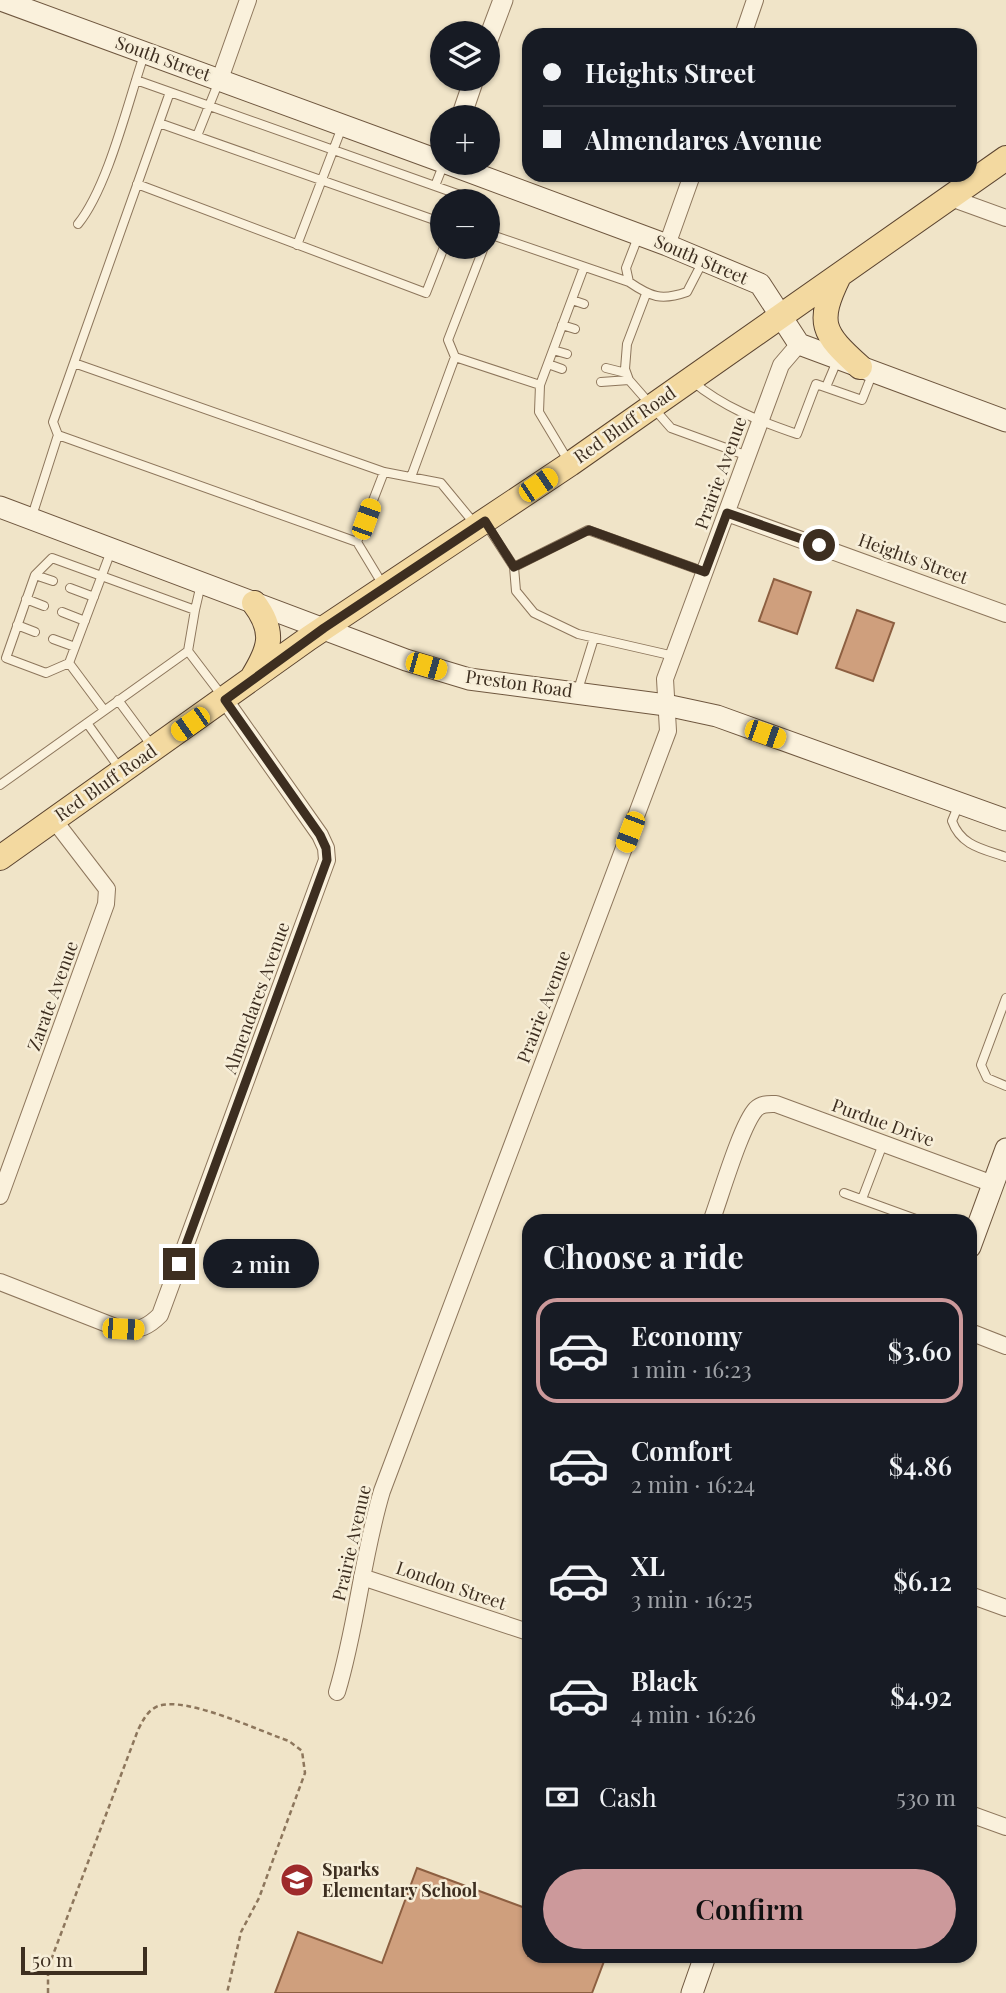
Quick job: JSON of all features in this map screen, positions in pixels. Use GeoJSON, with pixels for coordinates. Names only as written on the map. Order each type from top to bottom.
{"type":"FeatureCollection","features":[{"type":"Feature","properties":{"kind":"main road","name":"South Street"},"geometry":{"type":"LineString","coordinates":[[1,0],[430,157]]}},
{"type":"Feature","properties":{"kind":"main road","name":"Red Bluff Road"},"geometry":{"type":"LineString","coordinates":[[977,178],[1006,158]]}},
{"type":"Feature","properties":{"kind":"main road","name":"South Street"},"geometry":{"type":"LineString","coordinates":[[479,175],[639,234],[760,285],[799,344]]}},
{"type":"Feature","properties":{"kind":"main road","name":"Red Bluff Road"},"geometry":{"type":"LineString","coordinates":[[0,858],[324,628],[570,464],[970,182]]}},
{"type":"Feature","properties":{"kind":"main road"},"geometry":{"type":"LineString","coordinates":[[839,275],[826,302],[825,322],[834,344],[857,366]]}},
{"type":"Feature","properties":{"kind":"main road"},"geometry":{"type":"LineString","coordinates":[[799,344],[1006,421]]}},
{"type":"Feature","properties":{"kind":"main road","name":"Preston Road"},"geometry":{"type":"LineString","coordinates":[[0,507],[405,660],[469,679],[666,705],[717,716],[1006,820]]}},
{"type":"Feature","properties":{"kind":"main road"},"geometry":{"type":"LineString","coordinates":[[249,682],[266,655],[269,636],[265,618],[254,603]]}},
{"type":"Feature","properties":{"kind":"main road"},"geometry":{"type":"LineString","coordinates":[[977,1228],[999,1187],[1006,1149]]}},
{"type":"Feature","properties":{"kind":"main road"},"geometry":{"type":"LineString","coordinates":[[693,1993],[703,1963]]}},
{"type":"Feature","properties":{"kind":"street"},"geometry":{"type":"LineString","coordinates":[[220,79],[248,0]]}},
{"type":"Feature","properties":{"kind":"street"},"geometry":{"type":"LineString","coordinates":[[495,21],[503,0]]}},
{"type":"Feature","properties":{"kind":"street"},"geometry":{"type":"LineString","coordinates":[[745,28],[755,0]]}},
{"type":"Feature","properties":{"kind":"street"},"geometry":{"type":"LineString","coordinates":[[667,245],[690,182]]}},
{"type":"Feature","properties":{"kind":"street"},"geometry":{"type":"LineString","coordinates":[[948,197],[1006,218]]}},
{"type":"Feature","properties":{"kind":"street","name":"Prairie Avenue"},"geometry":{"type":"LineString","coordinates":[[337,1692],[348,1656],[362,1577],[382,1491],[668,731],[665,679],[781,365],[799,344]]}},
{"type":"Feature","properties":{"kind":"street","name":"Heights Street"},"geometry":{"type":"LineString","coordinates":[[727,513],[1006,614]]}},
{"type":"Feature","properties":{"kind":"street","name":"Almendares Avenue"},"geometry":{"type":"LineString","coordinates":[[0,1282],[123,1329],[138,1330],[150,1326],[160,1315],[327,860],[326,848],[320,835],[225,700]]}},
{"type":"Feature","properties":{"kind":"street","name":"Zarate Avenue"},"geometry":{"type":"LineString","coordinates":[[0,1196],[106,904],[107,889],[54,820]]}},
{"type":"Feature","properties":{"kind":"street","name":"Purdue Drive"},"geometry":{"type":"LineString","coordinates":[[714,1214],[748,1123],[759,1106],[776,1104],[999,1187]]}},
{"type":"Feature","properties":{"kind":"street"},"geometry":{"type":"LineString","coordinates":[[977,1335],[1006,1346]]}},
{"type":"Feature","properties":{"kind":"street","name":"London Street"},"geometry":{"type":"LineString","coordinates":[[362,1577],[522,1630]]}},
{"type":"Feature","properties":{"kind":"street"},"geometry":{"type":"LineString","coordinates":[[977,1598],[1006,1608]]}},
{"type":"Feature","properties":{"kind":"street"},"geometry":{"type":"LineString","coordinates":[[977,1817],[1006,1827]]}},
{"type":"Feature","properties":{"kind":"lane"},"geometry":{"type":"LineString","coordinates":[[78,224],[86,213],[105,169],[145,52]]}},
{"type":"Feature","properties":{"kind":"lane"},"geometry":{"type":"LineString","coordinates":[[136,79],[443,189]]}},
{"type":"Feature","properties":{"kind":"lane"},"geometry":{"type":"LineString","coordinates":[[197,136],[220,79]]}},
{"type":"Feature","properties":{"kind":"lane"},"geometry":{"type":"LineString","coordinates":[[31,519],[58,435],[53,422],[170,92]]}},
{"type":"Feature","properties":{"kind":"lane"},"geometry":{"type":"LineString","coordinates":[[159,123],[430,218]]}},
{"type":"Feature","properties":{"kind":"lane"},"geometry":{"type":"LineString","coordinates":[[297,245],[343,125]]}},
{"type":"Feature","properties":{"kind":"lane"},"geometry":{"type":"LineString","coordinates":[[435,186],[439,175]]}},
{"type":"Feature","properties":{"kind":"lane"},"geometry":{"type":"LineString","coordinates":[[137,184],[426,293],[439,259]]}},
{"type":"Feature","properties":{"kind":"lane"},"geometry":{"type":"LineString","coordinates":[[629,282],[626,268],[639,234]]}},
{"type":"Feature","properties":{"kind":"lane"},"geometry":{"type":"LineString","coordinates":[[500,238],[629,282],[646,294],[666,299],[687,292],[704,260]]}},
{"type":"Feature","properties":{"kind":"lane"},"geometry":{"type":"LineString","coordinates":[[411,477],[455,357],[448,340],[479,259]]}},
{"type":"Feature","properties":{"kind":"lane"},"geometry":{"type":"LineString","coordinates":[[570,464],[539,411],[540,385],[584,267]]}},
{"type":"Feature","properties":{"kind":"lane"},"geometry":{"type":"LineString","coordinates":[[627,377],[627,347],[646,294]]}},
{"type":"Feature","properties":{"kind":"lane"},"geometry":{"type":"LineString","coordinates":[[572,300],[584,304]]}},
{"type":"Feature","properties":{"kind":"lane"},"geometry":{"type":"LineString","coordinates":[[623,317],[635,321]]}},
{"type":"Feature","properties":{"kind":"lane"},"geometry":{"type":"LineString","coordinates":[[562,325],[575,329]]}},
{"type":"Feature","properties":{"kind":"lane"},"geometry":{"type":"LineString","coordinates":[[615,343],[627,347]]}},
{"type":"Feature","properties":{"kind":"lane"},"geometry":{"type":"LineString","coordinates":[[554,350],[567,354]]}},
{"type":"Feature","properties":{"kind":"lane"},"geometry":{"type":"LineString","coordinates":[[455,357],[540,385]]}},
{"type":"Feature","properties":{"kind":"lane"},"geometry":{"type":"LineString","coordinates":[[74,363],[384,472],[441,483],[481,524],[514,567],[516,592],[534,613],[578,634],[674,656]]}},
{"type":"Feature","properties":{"kind":"lane"},"geometry":{"type":"LineString","coordinates":[[548,364],[562,369]]}},
{"type":"Feature","properties":{"kind":"lane"},"geometry":{"type":"LineString","coordinates":[[690,380],[713,398],[760,422],[797,435],[816,384],[862,400],[857,366],[826,387]]}},
{"type":"Feature","properties":{"kind":"lane"},"geometry":{"type":"LineString","coordinates":[[606,368],[627,377],[671,428],[748,456]]}},
{"type":"Feature","properties":{"kind":"lane"},"geometry":{"type":"LineString","coordinates":[[601,382],[627,377]]}},
{"type":"Feature","properties":{"kind":"lane"},"geometry":{"type":"LineString","coordinates":[[58,435],[357,542],[385,588]]}},
{"type":"Feature","properties":{"kind":"lane"},"geometry":{"type":"LineString","coordinates":[[357,542],[384,472]]}},
{"type":"Feature","properties":{"kind":"lane"},"geometry":{"type":"LineString","coordinates":[[514,567],[589,530],[705,572]]}},
{"type":"Feature","properties":{"kind":"lane"},"geometry":{"type":"LineString","coordinates":[[111,551],[102,576],[69,663],[46,673],[6,658],[35,575],[52,558],[102,576],[195,610]]}},
{"type":"Feature","properties":{"kind":"lane"},"geometry":{"type":"LineString","coordinates":[[35,575],[53,581]]}},
{"type":"Feature","properties":{"kind":"lane"},"geometry":{"type":"LineString","coordinates":[[0,785],[188,651],[201,584]]}},
{"type":"Feature","properties":{"kind":"lane"},"geometry":{"type":"LineString","coordinates":[[70,588],[94,597]]}},
{"type":"Feature","properties":{"kind":"lane"},"geometry":{"type":"LineString","coordinates":[[26,599],[44,606]]}},
{"type":"Feature","properties":{"kind":"lane"},"geometry":{"type":"LineString","coordinates":[[62,612],[85,621]]}},
{"type":"Feature","properties":{"kind":"lane"},"geometry":{"type":"LineString","coordinates":[[17,625],[35,632]]}},
{"type":"Feature","properties":{"kind":"lane"},"geometry":{"type":"LineString","coordinates":[[577,693],[594,638]]}},
{"type":"Feature","properties":{"kind":"lane"},"geometry":{"type":"LineString","coordinates":[[53,639],[75,647]]}},
{"type":"Feature","properties":{"kind":"lane"},"geometry":{"type":"LineString","coordinates":[[188,651],[225,700]]}},
{"type":"Feature","properties":{"kind":"lane"},"geometry":{"type":"LineString","coordinates":[[69,663],[104,710]]}},
{"type":"Feature","properties":{"kind":"lane"},"geometry":{"type":"LineString","coordinates":[[118,700],[155,750]]}},
{"type":"Feature","properties":{"kind":"lane"},"geometry":{"type":"LineString","coordinates":[[87,723],[122,772]]}},
{"type":"Feature","properties":{"kind":"lane"},"geometry":{"type":"LineString","coordinates":[[959,803],[952,821],[956,833],[964,842],[1006,857]]}},
{"type":"Feature","properties":{"kind":"lane"},"geometry":{"type":"LineString","coordinates":[[1006,998],[981,1065],[987,1078],[1006,1086]]}},
{"type":"Feature","properties":{"kind":"lane"},"geometry":{"type":"LineString","coordinates":[[862,1199],[883,1144]]}},
{"type":"Feature","properties":{"kind":"lane"},"geometry":{"type":"LineString","coordinates":[[844,1192],[899,1214]]}},
{"type":"Feature","properties":{"kind":"path"},"geometry":{"type":"LineString","coordinates":[[48,1993],[48,1968],[138,1730],[150,1711],[166,1704],[193,1707],[289,1741],[299,1748],[305,1759],[301,1789],[259,1898],[241,1932],[227,1993]]}},
{"type":"Feature","properties":{"kind":"building"},"geometry":{"type":"Polygon","coordinates":[[[774,579],[811,592],[797,634],[759,621],[774,579]]]}},
{"type":"Feature","properties":{"kind":"building"},"geometry":{"type":"Polygon","coordinates":[[[857,610],[894,623],[873,681],[836,668],[857,610]]]}},
{"type":"Feature","properties":{"kind":"building"},"geometry":{"type":"Polygon","coordinates":[[[417,1868],[522,1907],[522,1963],[603,1963],[592,1993],[275,1993],[298,1932],[382,1963],[417,1868]]]}},
{"type":"Feature","properties":{"kind":"place","name":"Sparks Elementary School"},"geometry":{"type":"Point","coordinates":[297,1880]}},
{"type":"Feature","properties":{"kind":"route"},"geometry":{"type":"LineString","coordinates":[[179,1264],[327,860],[326,848],[320,835],[225,700],[324,628],[485,521],[514,567],[589,530],[705,572],[727,513],[819,545]]}}]}
